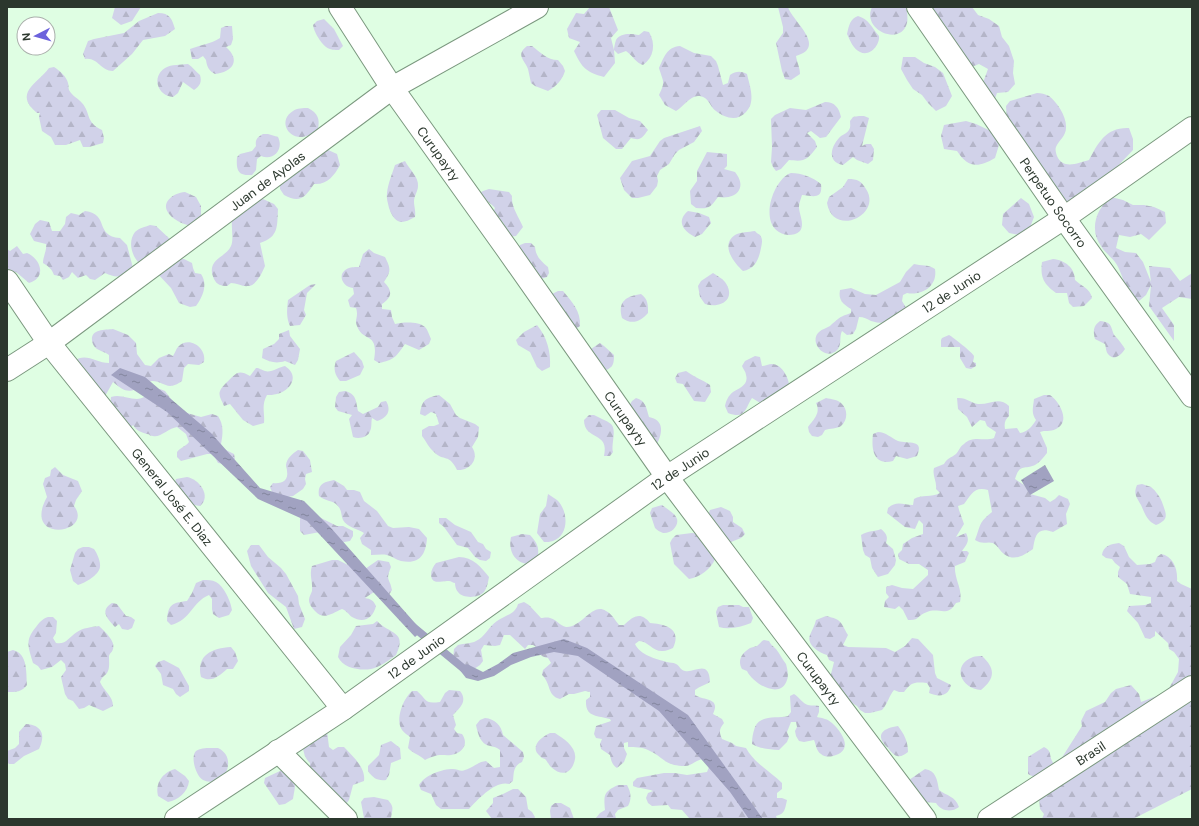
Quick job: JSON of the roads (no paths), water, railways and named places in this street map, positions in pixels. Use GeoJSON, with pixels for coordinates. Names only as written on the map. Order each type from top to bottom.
{"type":"FeatureCollection","features":[{"type":"Feature","properties":{"kind":"street","name":"Curupayty"},"geometry":{"type":"LineString","coordinates":[[340,7],[392,88],[667,477],[925,819]]}},
{"type":"Feature","properties":{"kind":"street","name":"Juan de Ayolas"},"geometry":{"type":"LineString","coordinates":[[7,370],[49,343],[392,88],[537,7]]}},
{"type":"Feature","properties":{"kind":"street","name":"Perpetuo Socorro"},"geometry":{"type":"LineString","coordinates":[[918,7],[1064,218],[1192,396]]}},
{"type":"Feature","properties":{"kind":"street","name":"12 de Junio"},"geometry":{"type":"LineString","coordinates":[[176,819],[343,709],[667,477],[1064,218],[1192,128]]}},
{"type":"Feature","properties":{"kind":"street","name":"General José E. Diaz"},"geometry":{"type":"LineString","coordinates":[[7,282],[49,343],[343,709]]}},
{"type":"Feature","properties":{"kind":"street","name":"Brasil"},"geometry":{"type":"LineString","coordinates":[[989,819],[1192,687]]}},
{"type":"Feature","properties":{"kind":"street"},"geometry":{"type":"LineString","coordinates":[[278,751],[346,819]]}},
{"type":"Feature","properties":{"kind":"water"},"geometry":{"type":"Polygon","coordinates":[[[120,368],[145,377],[211,433],[260,488],[304,501],[331,528],[422,631],[415,637],[307,521],[258,499],[167,412],[111,375],[120,368]]]}},
{"type":"Feature","properties":{"kind":"water"},"geometry":{"type":"Polygon","coordinates":[[[1045,465],[1054,481],[1030,495],[1021,480],[1045,465]]]}},
{"type":"Feature","properties":{"kind":"water"},"geometry":{"type":"Polygon","coordinates":[[[564,639],[587,648],[688,715],[763,819],[749,819],[730,792],[659,711],[578,656],[554,652],[531,657],[511,665],[494,676],[478,681],[466,678],[459,669],[467,664],[483,672],[498,664],[513,653],[564,639]]]}},
{"type":"Feature","properties":{"kind":"waterway"},"geometry":{"type":"LineString","coordinates":[[412,626],[469,673]]}}]}
